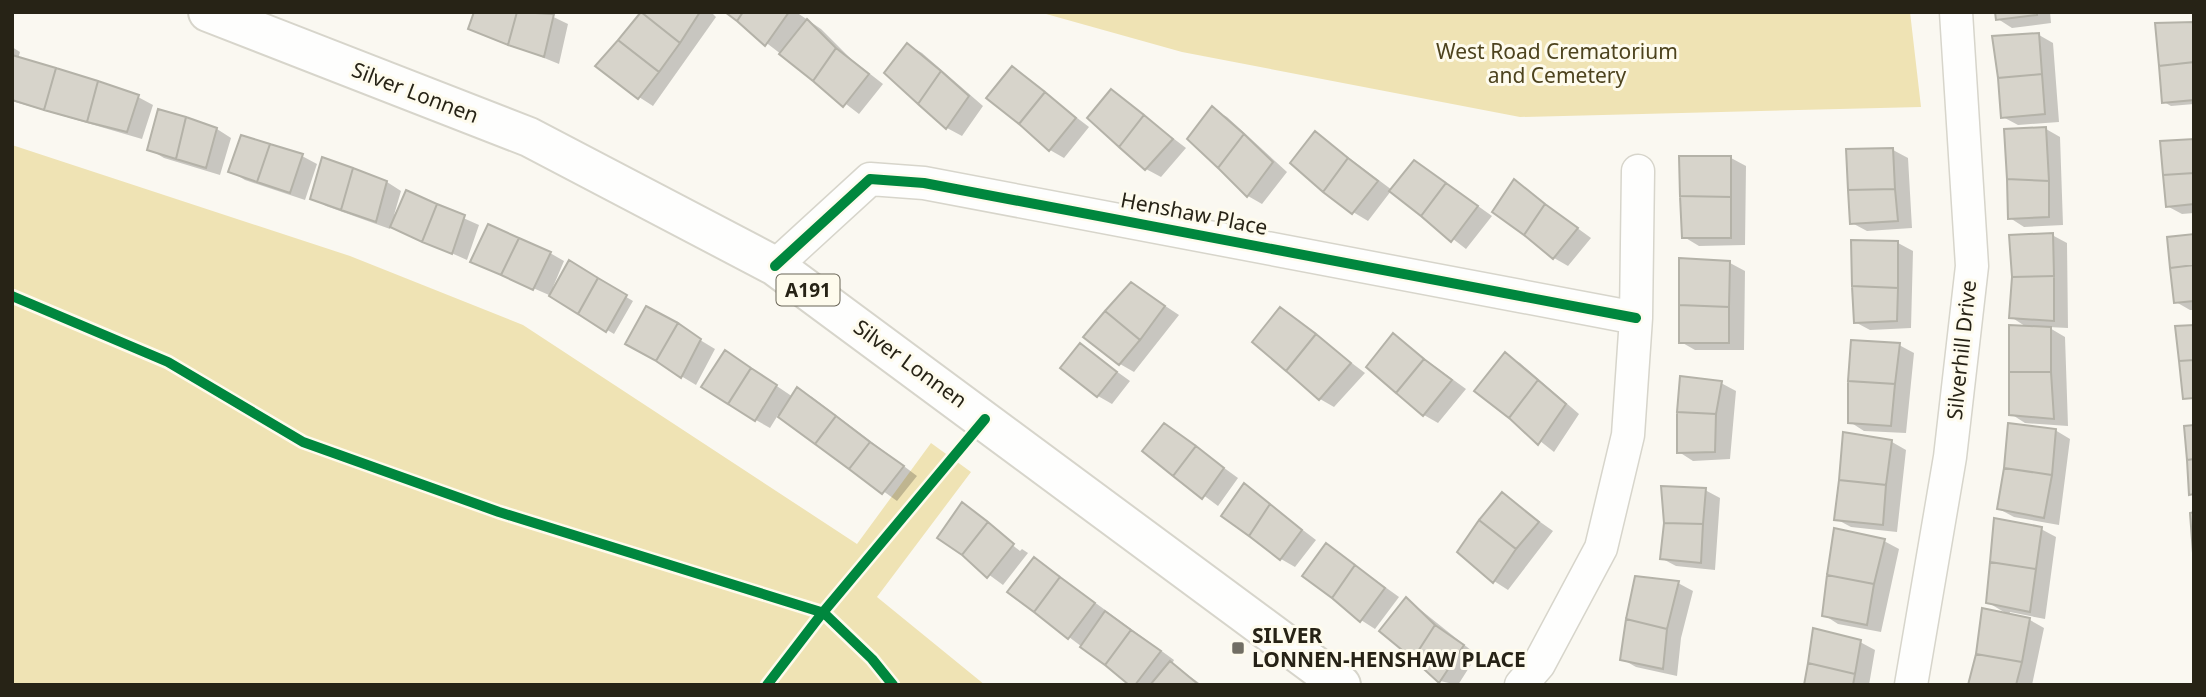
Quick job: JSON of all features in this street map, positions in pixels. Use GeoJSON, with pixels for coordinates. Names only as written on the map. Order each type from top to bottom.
{"type":"FeatureCollection","features":[{"type":"Feature","properties":{"kind":"main road","name":"Silver Lonnen"},"geometry":{"type":"LineString","coordinates":[[208,12],[529,137],[775,266],[1342,685]]}},
{"type":"Feature","properties":{"kind":"street","name":"Silverhill Drive"},"geometry":{"type":"LineString","coordinates":[[1912,685],[1950,457],[1972,266],[1956,12]]}},
{"type":"Feature","properties":{"kind":"street"},"geometry":{"type":"LineString","coordinates":[[1521,685],[1539,664],[1601,548],[1628,435],[1636,318],[1639,171]]}},
{"type":"Feature","properties":{"kind":"street","name":"Henshaw Place"},"geometry":{"type":"LineString","coordinates":[[775,266],[870,179],[938,186],[1636,318]]}},
{"type":"Feature","properties":{"kind":"green space","name":"West Road Crematorium and Cemetery"},"geometry":{"type":"Polygon","coordinates":[[[1039,12],[1910,12],[1921,107],[1520,117],[1182,52],[1039,12]]]}},
{"type":"Feature","properties":{"kind":"green space"},"geometry":{"type":"Polygon","coordinates":[[[12,145],[350,256],[523,325],[857,544],[931,443],[971,472],[877,597],[985,685],[12,685],[12,145]]]}},
{"type":"Feature","properties":{"kind":"building"},"geometry":{"type":"Polygon","coordinates":[[[474,12],[517,12],[508,45],[468,29],[474,12]]]}},
{"type":"Feature","properties":{"kind":"building"},"geometry":{"type":"Polygon","coordinates":[[[517,12],[554,14],[544,57],[508,45],[517,12]]]}},
{"type":"Feature","properties":{"kind":"building"},"geometry":{"type":"Polygon","coordinates":[[[641,12],[680,43],[659,72],[618,40],[641,12]]]}},
{"type":"Feature","properties":{"kind":"building"},"geometry":{"type":"Polygon","coordinates":[[[641,12],[700,12],[680,43],[641,12]]]}},
{"type":"Feature","properties":{"kind":"building"},"geometry":{"type":"Polygon","coordinates":[[[725,12],[743,12],[737,21],[725,12]]]}},
{"type":"Feature","properties":{"kind":"building"},"geometry":{"type":"Polygon","coordinates":[[[743,12],[789,12],[765,46],[737,21],[743,12]]]}},
{"type":"Feature","properties":{"kind":"building"},"geometry":{"type":"Polygon","coordinates":[[[1995,12],[2037,12],[2037,15],[1996,20],[1995,12]]]}},
{"type":"Feature","properties":{"kind":"building"},"geometry":{"type":"Polygon","coordinates":[[[807,19],[836,48],[813,81],[779,54],[807,19]]]}},
{"type":"Feature","properties":{"kind":"building"},"geometry":{"type":"Polygon","coordinates":[[[2194,22],[2194,62],[2159,66],[2155,23],[2194,22]]]}},
{"type":"Feature","properties":{"kind":"building"},"geometry":{"type":"Polygon","coordinates":[[[2039,33],[2042,74],[1998,78],[1992,36],[2039,33]]]}},
{"type":"Feature","properties":{"kind":"building"},"geometry":{"type":"Polygon","coordinates":[[[618,40],[659,72],[638,99],[595,66],[618,40]]]}},
{"type":"Feature","properties":{"kind":"building"},"geometry":{"type":"Polygon","coordinates":[[[907,43],[941,71],[918,104],[884,73],[907,43]]]}},
{"type":"Feature","properties":{"kind":"building"},"geometry":{"type":"Polygon","coordinates":[[[836,48],[869,74],[843,107],[813,81],[836,48]]]}},
{"type":"Feature","properties":{"kind":"building"},"geometry":{"type":"Polygon","coordinates":[[[12,55],[56,68],[44,110],[12,100],[12,55]]]}},
{"type":"Feature","properties":{"kind":"building"},"geometry":{"type":"Polygon","coordinates":[[[2194,62],[2194,100],[2162,103],[2159,66],[2194,62]]]}},
{"type":"Feature","properties":{"kind":"building"},"geometry":{"type":"Polygon","coordinates":[[[1012,66],[1045,92],[1019,124],[986,98],[1012,66]]]}},
{"type":"Feature","properties":{"kind":"building"},"geometry":{"type":"Polygon","coordinates":[[[56,68],[98,81],[87,122],[44,110],[56,68]]]}},
{"type":"Feature","properties":{"kind":"building"},"geometry":{"type":"Polygon","coordinates":[[[941,71],[969,96],[946,129],[918,104],[941,71]]]}},
{"type":"Feature","properties":{"kind":"building"},"geometry":{"type":"Polygon","coordinates":[[[2042,74],[2045,114],[2001,118],[1998,78],[2042,74]]]}},
{"type":"Feature","properties":{"kind":"building"},"geometry":{"type":"Polygon","coordinates":[[[98,81],[139,95],[127,132],[87,122],[98,81]]]}},
{"type":"Feature","properties":{"kind":"building"},"geometry":{"type":"Polygon","coordinates":[[[1111,89],[1144,115],[1119,147],[1087,118],[1111,89]]]}},
{"type":"Feature","properties":{"kind":"building"},"geometry":{"type":"Polygon","coordinates":[[[1045,92],[1076,118],[1049,151],[1019,124],[1045,92]]]}},
{"type":"Feature","properties":{"kind":"building"},"geometry":{"type":"Polygon","coordinates":[[[1212,106],[1244,134],[1218,168],[1187,139],[1212,106]]]}},
{"type":"Feature","properties":{"kind":"building"},"geometry":{"type":"Polygon","coordinates":[[[158,109],[186,117],[176,159],[147,150],[158,109]]]}},
{"type":"Feature","properties":{"kind":"building"},"geometry":{"type":"Polygon","coordinates":[[[1144,115],[1173,139],[1145,170],[1119,147],[1144,115]]]}},
{"type":"Feature","properties":{"kind":"building"},"geometry":{"type":"Polygon","coordinates":[[[186,117],[217,128],[206,168],[176,159],[186,117]]]}},
{"type":"Feature","properties":{"kind":"building"},"geometry":{"type":"Polygon","coordinates":[[[2046,127],[2049,181],[2007,179],[2004,129],[2046,127]]]}},
{"type":"Feature","properties":{"kind":"building"},"geometry":{"type":"Polygon","coordinates":[[[1315,131],[1348,158],[1323,192],[1290,163],[1315,131]]]}},
{"type":"Feature","properties":{"kind":"building"},"geometry":{"type":"Polygon","coordinates":[[[1244,134],[1273,162],[1247,197],[1218,168],[1244,134]]]}},
{"type":"Feature","properties":{"kind":"building"},"geometry":{"type":"Polygon","coordinates":[[[241,135],[270,144],[257,182],[228,172],[241,135]]]}},
{"type":"Feature","properties":{"kind":"building"},"geometry":{"type":"Polygon","coordinates":[[[2194,139],[2194,173],[2163,175],[2160,141],[2194,139]]]}},
{"type":"Feature","properties":{"kind":"building"},"geometry":{"type":"Polygon","coordinates":[[[270,144],[303,154],[290,193],[257,182],[270,144]]]}},
{"type":"Feature","properties":{"kind":"building"},"geometry":{"type":"Polygon","coordinates":[[[1893,148],[1895,189],[1848,190],[1846,149],[1893,148]]]}},
{"type":"Feature","properties":{"kind":"building"},"geometry":{"type":"Polygon","coordinates":[[[1679,156],[1731,156],[1731,197],[1680,196],[1679,156]]]}},
{"type":"Feature","properties":{"kind":"building"},"geometry":{"type":"Polygon","coordinates":[[[322,157],[353,168],[341,210],[310,199],[322,157]]]}},
{"type":"Feature","properties":{"kind":"building"},"geometry":{"type":"Polygon","coordinates":[[[1348,158],[1378,181],[1352,214],[1323,192],[1348,158]]]}},
{"type":"Feature","properties":{"kind":"building"},"geometry":{"type":"Polygon","coordinates":[[[1414,160],[1446,183],[1421,216],[1389,191],[1414,160]]]}},
{"type":"Feature","properties":{"kind":"building"},"geometry":{"type":"Polygon","coordinates":[[[353,168],[387,181],[376,222],[341,210],[353,168]]]}},
{"type":"Feature","properties":{"kind":"building"},"geometry":{"type":"Polygon","coordinates":[[[2194,173],[2194,204],[2166,207],[2163,175],[2194,173]]]}},
{"type":"Feature","properties":{"kind":"building"},"geometry":{"type":"Polygon","coordinates":[[[1514,179],[1545,204],[1524,235],[1492,212],[1514,179]]]}},
{"type":"Feature","properties":{"kind":"building"},"geometry":{"type":"Polygon","coordinates":[[[2007,179],[2049,181],[2049,217],[2008,219],[2007,179]]]}},
{"type":"Feature","properties":{"kind":"building"},"geometry":{"type":"Polygon","coordinates":[[[1446,183],[1478,206],[1451,242],[1421,216],[1446,183]]]}},
{"type":"Feature","properties":{"kind":"building"},"geometry":{"type":"Polygon","coordinates":[[[1895,189],[1898,221],[1850,224],[1848,190],[1895,189]]]}},
{"type":"Feature","properties":{"kind":"building"},"geometry":{"type":"Polygon","coordinates":[[[406,190],[437,204],[422,242],[390,227],[406,190]]]}},
{"type":"Feature","properties":{"kind":"building"},"geometry":{"type":"Polygon","coordinates":[[[1680,196],[1731,197],[1731,238],[1682,238],[1680,196]]]}},
{"type":"Feature","properties":{"kind":"building"},"geometry":{"type":"Polygon","coordinates":[[[437,204],[465,215],[452,254],[422,242],[437,204]]]}},
{"type":"Feature","properties":{"kind":"building"},"geometry":{"type":"Polygon","coordinates":[[[1545,204],[1578,228],[1553,259],[1524,235],[1545,204]]]}},
{"type":"Feature","properties":{"kind":"building"},"geometry":{"type":"Polygon","coordinates":[[[488,224],[519,238],[501,275],[470,262],[488,224]]]}},
{"type":"Feature","properties":{"kind":"building"},"geometry":{"type":"Polygon","coordinates":[[[2053,233],[2054,276],[2012,277],[2009,235],[2053,233]]]}},
{"type":"Feature","properties":{"kind":"building"},"geometry":{"type":"Polygon","coordinates":[[[2194,234],[2194,265],[2170,268],[2167,237],[2194,234]]]}},
{"type":"Feature","properties":{"kind":"building"},"geometry":{"type":"Polygon","coordinates":[[[519,238],[551,252],[533,290],[501,275],[519,238]]]}},
{"type":"Feature","properties":{"kind":"building"},"geometry":{"type":"Polygon","coordinates":[[[1851,240],[1898,241],[1898,288],[1852,286],[1851,240]]]}},
{"type":"Feature","properties":{"kind":"building"},"geometry":{"type":"Polygon","coordinates":[[[1679,258],[1730,261],[1729,307],[1679,305],[1679,258]]]}},
{"type":"Feature","properties":{"kind":"building"},"geometry":{"type":"Polygon","coordinates":[[[569,260],[598,278],[578,314],[549,296],[569,260]]]}},
{"type":"Feature","properties":{"kind":"building"},"geometry":{"type":"Polygon","coordinates":[[[2194,265],[2194,301],[2174,303],[2170,268],[2194,265]]]}},
{"type":"Feature","properties":{"kind":"building"},"geometry":{"type":"Polygon","coordinates":[[[2054,276],[2054,321],[2009,318],[2012,277],[2054,276]]]}},
{"type":"Feature","properties":{"kind":"building"},"geometry":{"type":"Polygon","coordinates":[[[598,278],[627,295],[606,332],[578,314],[598,278]]]}},
{"type":"Feature","properties":{"kind":"building"},"geometry":{"type":"Polygon","coordinates":[[[1131,282],[1165,306],[1140,340],[1105,311],[1131,282]]]}},
{"type":"Feature","properties":{"kind":"building"},"geometry":{"type":"Polygon","coordinates":[[[1852,286],[1898,288],[1897,321],[1854,323],[1852,286]]]}},
{"type":"Feature","properties":{"kind":"building"},"geometry":{"type":"Polygon","coordinates":[[[1679,305],[1729,307],[1729,343],[1679,343],[1679,305]]]}},
{"type":"Feature","properties":{"kind":"building"},"geometry":{"type":"Polygon","coordinates":[[[646,306],[678,323],[656,361],[625,344],[646,306]]]}},
{"type":"Feature","properties":{"kind":"building"},"geometry":{"type":"Polygon","coordinates":[[[1280,307],[1316,334],[1286,371],[1252,342],[1280,307]]]}},
{"type":"Feature","properties":{"kind":"building"},"geometry":{"type":"Polygon","coordinates":[[[1105,311],[1140,340],[1119,365],[1083,337],[1105,311]]]}},
{"type":"Feature","properties":{"kind":"building"},"geometry":{"type":"Polygon","coordinates":[[[678,323],[701,339],[681,378],[656,361],[678,323]]]}},
{"type":"Feature","properties":{"kind":"building"},"geometry":{"type":"Polygon","coordinates":[[[2009,325],[2051,327],[2051,372],[2009,372],[2009,325]]]}},
{"type":"Feature","properties":{"kind":"building"},"geometry":{"type":"Polygon","coordinates":[[[2194,325],[2194,360],[2179,361],[2175,326],[2194,325]]]}},
{"type":"Feature","properties":{"kind":"building"},"geometry":{"type":"Polygon","coordinates":[[[1393,333],[1424,359],[1396,393],[1366,367],[1393,333]]]}},
{"type":"Feature","properties":{"kind":"building"},"geometry":{"type":"Polygon","coordinates":[[[1316,334],[1351,363],[1319,400],[1286,371],[1316,334]]]}},
{"type":"Feature","properties":{"kind":"building"},"geometry":{"type":"Polygon","coordinates":[[[1851,340],[1900,343],[1895,384],[1848,381],[1851,340]]]}},
{"type":"Feature","properties":{"kind":"building"},"geometry":{"type":"Polygon","coordinates":[[[1080,343],[1117,372],[1097,397],[1060,368],[1080,343]]]}},
{"type":"Feature","properties":{"kind":"building"},"geometry":{"type":"Polygon","coordinates":[[[725,350],[751,368],[728,404],[701,387],[725,350]]]}},
{"type":"Feature","properties":{"kind":"building"},"geometry":{"type":"Polygon","coordinates":[[[1505,352],[1538,380],[1509,418],[1474,391],[1505,352]]]}},
{"type":"Feature","properties":{"kind":"building"},"geometry":{"type":"Polygon","coordinates":[[[1424,359],[1452,380],[1423,416],[1396,393],[1424,359]]]}},
{"type":"Feature","properties":{"kind":"building"},"geometry":{"type":"Polygon","coordinates":[[[2194,360],[2194,398],[2183,399],[2179,361],[2194,360]]]}},
{"type":"Feature","properties":{"kind":"building"},"geometry":{"type":"Polygon","coordinates":[[[751,368],[777,385],[755,421],[728,404],[751,368]]]}},
{"type":"Feature","properties":{"kind":"building"},"geometry":{"type":"Polygon","coordinates":[[[2009,372],[2051,372],[2054,419],[2009,415],[2009,372]]]}},
{"type":"Feature","properties":{"kind":"building"},"geometry":{"type":"Polygon","coordinates":[[[1680,376],[1722,381],[1716,414],[1677,412],[1680,376]]]}},
{"type":"Feature","properties":{"kind":"building"},"geometry":{"type":"Polygon","coordinates":[[[1538,380],[1566,404],[1538,445],[1509,418],[1538,380]]]}},
{"type":"Feature","properties":{"kind":"building"},"geometry":{"type":"Polygon","coordinates":[[[1848,381],[1895,384],[1891,426],[1848,423],[1848,381]]]}},
{"type":"Feature","properties":{"kind":"building"},"geometry":{"type":"Polygon","coordinates":[[[797,387],[836,416],[815,444],[778,417],[797,387]]]}},
{"type":"Feature","properties":{"kind":"building"},"geometry":{"type":"Polygon","coordinates":[[[1677,412],[1716,414],[1715,452],[1677,453],[1677,412]]]}},
{"type":"Feature","properties":{"kind":"building"},"geometry":{"type":"Polygon","coordinates":[[[836,416],[870,442],[849,469],[815,444],[836,416]]]}},
{"type":"Feature","properties":{"kind":"building"},"geometry":{"type":"Polygon","coordinates":[[[1164,423],[1196,446],[1173,476],[1142,451],[1164,423]]]}},
{"type":"Feature","properties":{"kind":"building"},"geometry":{"type":"Polygon","coordinates":[[[2008,423],[2056,429],[2052,475],[2004,468],[2008,423]]]}},
{"type":"Feature","properties":{"kind":"building"},"geometry":{"type":"Polygon","coordinates":[[[2194,425],[2194,459],[2187,460],[2184,426],[2194,425]]]}},
{"type":"Feature","properties":{"kind":"building"},"geometry":{"type":"Polygon","coordinates":[[[1843,432],[1892,440],[1886,485],[1839,480],[1843,432]]]}},
{"type":"Feature","properties":{"kind":"building"},"geometry":{"type":"Polygon","coordinates":[[[870,442],[904,466],[882,494],[849,469],[870,442]]]}},
{"type":"Feature","properties":{"kind":"building"},"geometry":{"type":"Polygon","coordinates":[[[1196,446],[1224,468],[1202,499],[1173,476],[1196,446]]]}},
{"type":"Feature","properties":{"kind":"building"},"geometry":{"type":"Polygon","coordinates":[[[2194,459],[2194,494],[2189,495],[2187,460],[2194,459]]]}},
{"type":"Feature","properties":{"kind":"building"},"geometry":{"type":"Polygon","coordinates":[[[2004,468],[2052,475],[2044,518],[1997,509],[2004,468]]]}},
{"type":"Feature","properties":{"kind":"building"},"geometry":{"type":"Polygon","coordinates":[[[1839,480],[1886,485],[1883,525],[1834,520],[1839,480]]]}},
{"type":"Feature","properties":{"kind":"building"},"geometry":{"type":"Polygon","coordinates":[[[1244,483],[1270,504],[1249,536],[1221,516],[1244,483]]]}},
{"type":"Feature","properties":{"kind":"building"},"geometry":{"type":"Polygon","coordinates":[[[1661,486],[1706,488],[1703,524],[1664,523],[1661,486]]]}},
{"type":"Feature","properties":{"kind":"building"},"geometry":{"type":"Polygon","coordinates":[[[1502,492],[1539,522],[1516,549],[1479,520],[1502,492]]]}},
{"type":"Feature","properties":{"kind":"building"},"geometry":{"type":"Polygon","coordinates":[[[962,502],[988,522],[962,555],[937,538],[962,502]]]}},
{"type":"Feature","properties":{"kind":"building"},"geometry":{"type":"Polygon","coordinates":[[[1270,504],[1302,530],[1280,560],[1249,536],[1270,504]]]}},
{"type":"Feature","properties":{"kind":"building"},"geometry":{"type":"Polygon","coordinates":[[[2194,512],[2194,553],[2193,553],[2190,513],[2194,512]]]}},
{"type":"Feature","properties":{"kind":"building"},"geometry":{"type":"Polygon","coordinates":[[[1994,518],[2042,527],[2036,569],[1990,562],[1994,518]]]}},
{"type":"Feature","properties":{"kind":"building"},"geometry":{"type":"Polygon","coordinates":[[[1479,520],[1516,549],[1493,583],[1457,552],[1479,520]]]}},
{"type":"Feature","properties":{"kind":"building"},"geometry":{"type":"Polygon","coordinates":[[[988,522],[1014,544],[987,578],[962,555],[988,522]]]}},
{"type":"Feature","properties":{"kind":"building"},"geometry":{"type":"Polygon","coordinates":[[[1664,523],[1703,524],[1701,563],[1660,559],[1664,523]]]}},
{"type":"Feature","properties":{"kind":"building"},"geometry":{"type":"Polygon","coordinates":[[[1834,528],[1885,539],[1874,584],[1827,575],[1834,528]]]}},
{"type":"Feature","properties":{"kind":"building"},"geometry":{"type":"Polygon","coordinates":[[[1326,543],[1355,565],[1332,598],[1302,576],[1326,543]]]}},
{"type":"Feature","properties":{"kind":"building"},"geometry":{"type":"Polygon","coordinates":[[[1034,557],[1060,577],[1034,612],[1007,592],[1034,557]]]}},
{"type":"Feature","properties":{"kind":"building"},"geometry":{"type":"Polygon","coordinates":[[[1990,562],[2036,569],[2030,612],[1986,603],[1990,562]]]}},
{"type":"Feature","properties":{"kind":"building"},"geometry":{"type":"Polygon","coordinates":[[[1355,565],[1385,588],[1360,622],[1332,598],[1355,565]]]}},
{"type":"Feature","properties":{"kind":"building"},"geometry":{"type":"Polygon","coordinates":[[[1827,575],[1874,584],[1867,625],[1822,616],[1827,575]]]}},
{"type":"Feature","properties":{"kind":"building"},"geometry":{"type":"Polygon","coordinates":[[[1635,576],[1679,581],[1667,629],[1626,619],[1635,576]]]}},
{"type":"Feature","properties":{"kind":"building"},"geometry":{"type":"Polygon","coordinates":[[[1060,577],[1095,603],[1068,639],[1034,612],[1060,577]]]}},
{"type":"Feature","properties":{"kind":"building"},"geometry":{"type":"Polygon","coordinates":[[[1406,597],[1435,625],[1413,659],[1379,631],[1406,597]]]}},
{"type":"Feature","properties":{"kind":"building"},"geometry":{"type":"Polygon","coordinates":[[[1982,608],[2030,618],[2022,662],[1976,654],[1982,608]]]}},
{"type":"Feature","properties":{"kind":"building"},"geometry":{"type":"Polygon","coordinates":[[[1105,611],[1131,630],[1105,665],[1080,647],[1105,611]]]}},
{"type":"Feature","properties":{"kind":"building"},"geometry":{"type":"Polygon","coordinates":[[[1626,619],[1667,629],[1663,669],[1620,660],[1626,619]]]}},
{"type":"Feature","properties":{"kind":"building"},"geometry":{"type":"Polygon","coordinates":[[[1435,625],[1464,645],[1439,683],[1413,659],[1435,625]]]}},
{"type":"Feature","properties":{"kind":"building"},"geometry":{"type":"Polygon","coordinates":[[[1813,628],[1861,640],[1855,674],[1808,663],[1813,628]]]}},
{"type":"Feature","properties":{"kind":"building"},"geometry":{"type":"Polygon","coordinates":[[[1131,630],[1161,651],[1135,685],[1129,685],[1105,665],[1131,630]]]}},
{"type":"Feature","properties":{"kind":"building"},"geometry":{"type":"Polygon","coordinates":[[[1976,654],[2022,662],[2016,685],[1968,685],[1976,654]]]}},
{"type":"Feature","properties":{"kind":"building"},"geometry":{"type":"Polygon","coordinates":[[[1170,661],[1199,685],[1150,685],[1170,661]]]}},
{"type":"Feature","properties":{"kind":"building"},"geometry":{"type":"Polygon","coordinates":[[[1808,663],[1855,674],[1853,685],[1804,685],[1808,663]]]}},
{"type":"Feature","properties":{"kind":"cycle path"},"geometry":{"type":"LineString","coordinates":[[775,266],[870,179],[924,183],[1636,318]]}},
{"type":"Feature","properties":{"kind":"cycle path"},"geometry":{"type":"LineString","coordinates":[[12,296],[168,362],[303,442],[499,512],[824,613],[872,659],[893,685]]}},
{"type":"Feature","properties":{"kind":"cycle path"},"geometry":{"type":"LineString","coordinates":[[767,685],[820,616],[985,419]]}},
{"type":"Feature","properties":{"kind":"place","name":"SILVER LONNEN-HENSHAW PLACE"},"geometry":{"type":"Point","coordinates":[1238,648]}}]}
